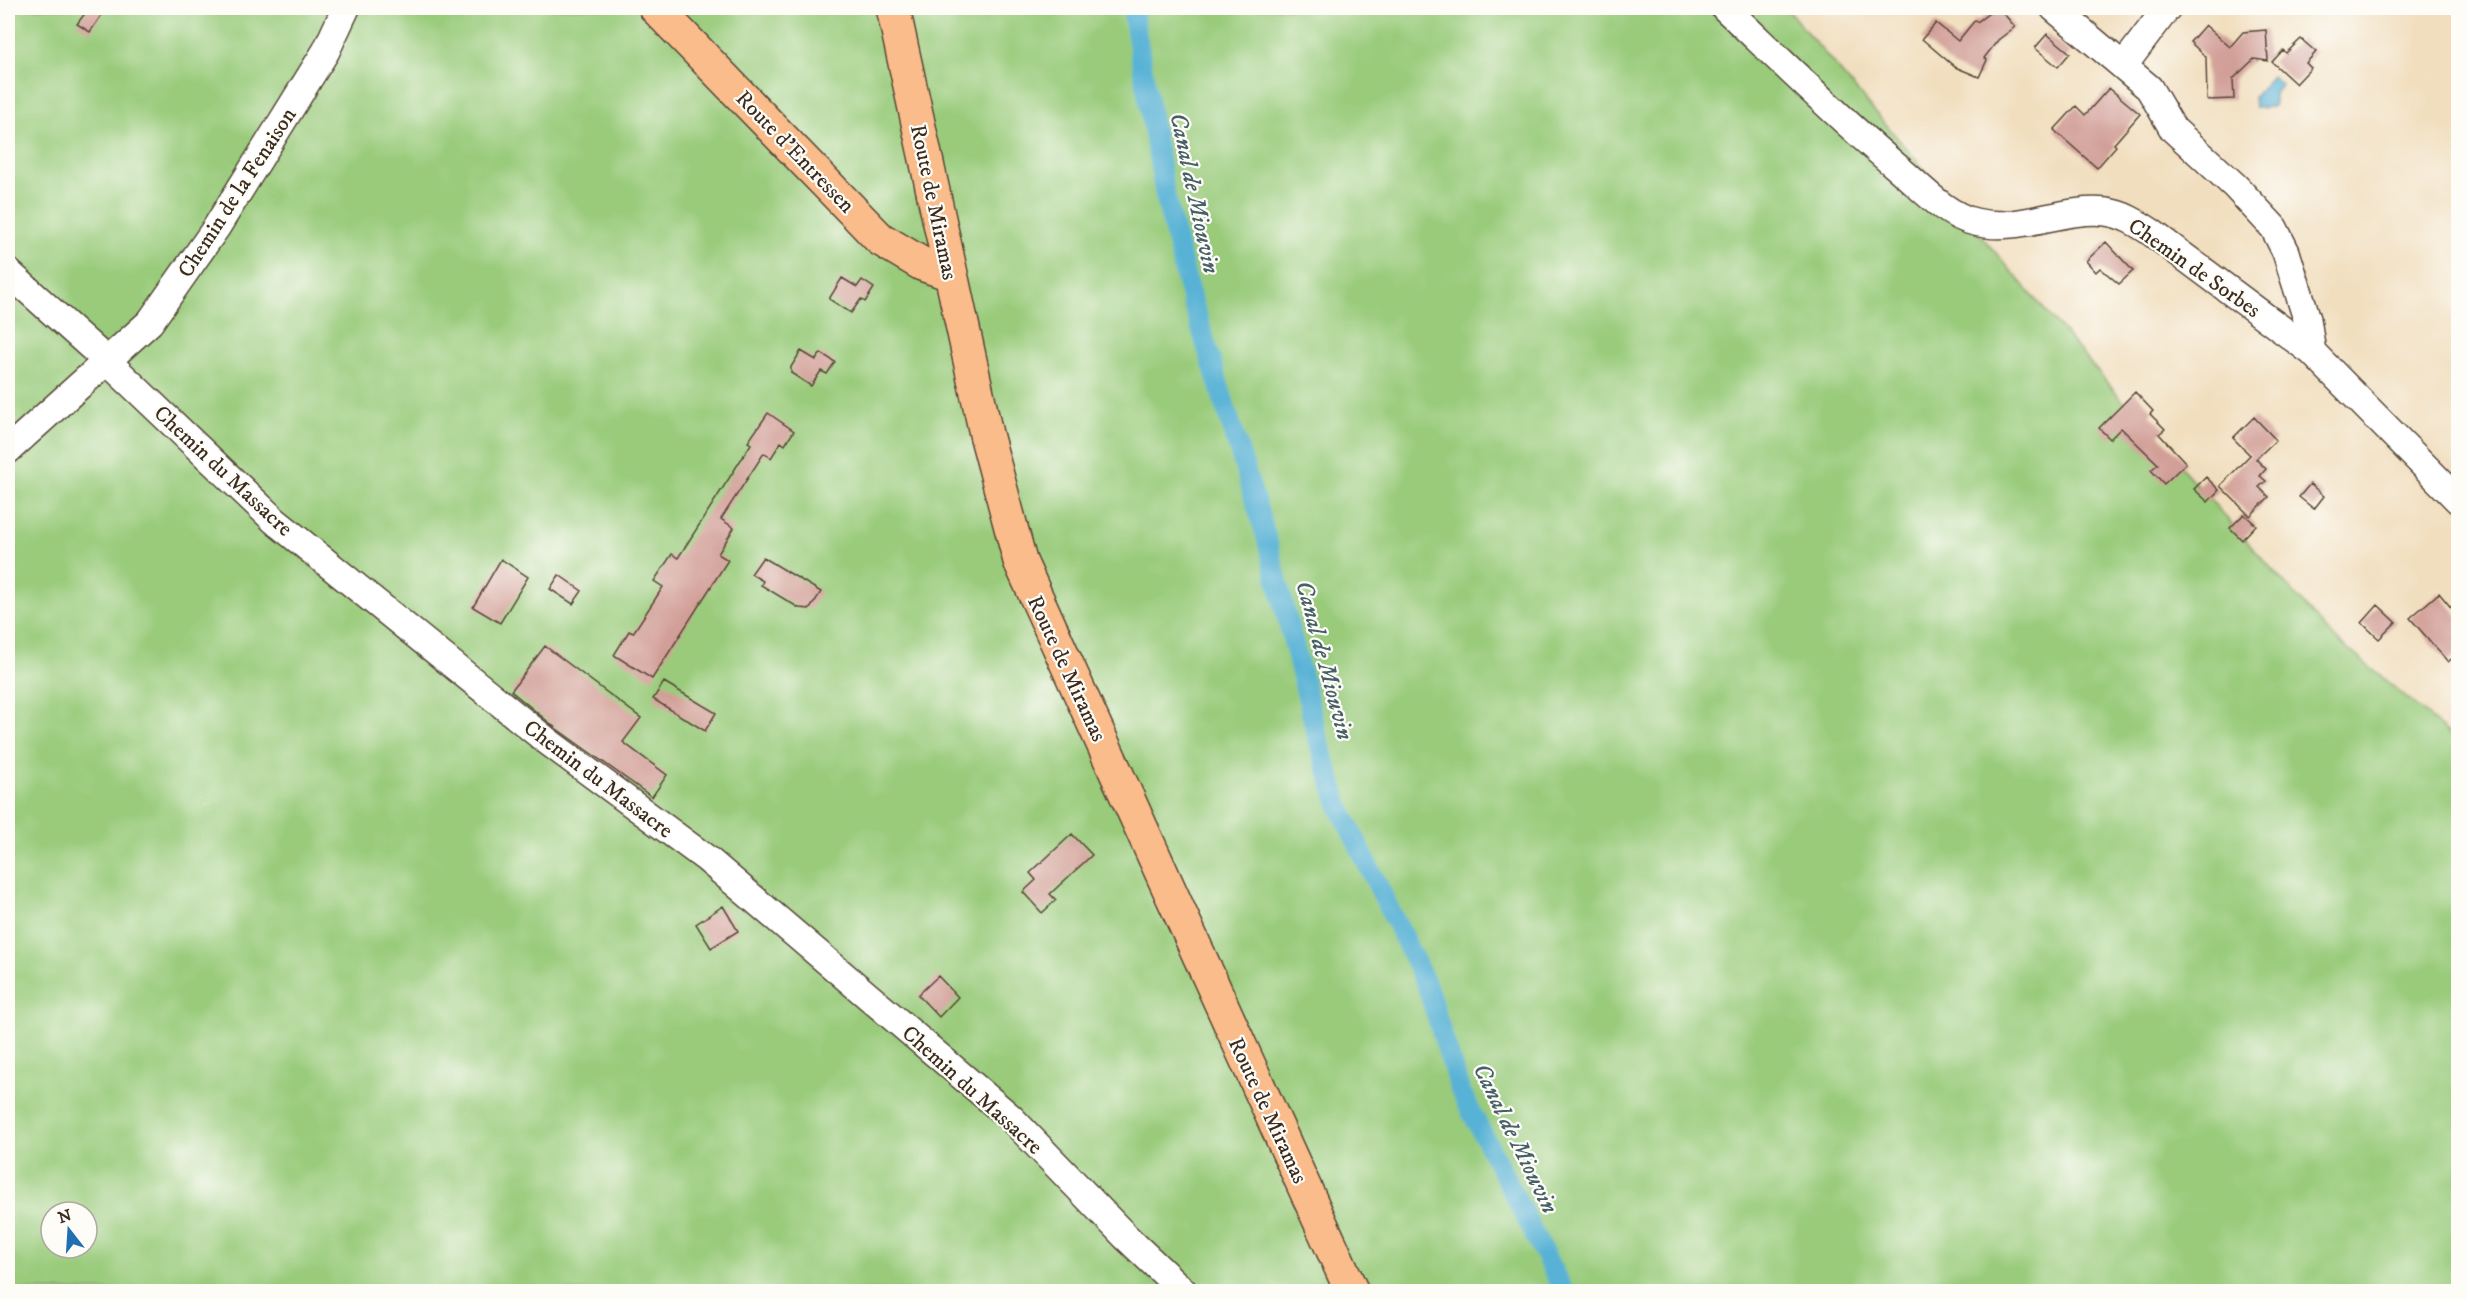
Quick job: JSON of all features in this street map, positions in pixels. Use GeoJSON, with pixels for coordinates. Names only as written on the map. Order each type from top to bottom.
{"type":"FeatureCollection","features":[{"type":"Feature","properties":{"kind":"main road","name":"Route d'Entressen"},"geometry":{"type":"LineString","coordinates":[[656,8],[880,239],[921,264],[950,274]]}},
{"type":"Feature","properties":{"kind":"main road","name":"Route de Miramas"},"geometry":{"type":"LineString","coordinates":[[893,8],[995,475],[1020,561],[1353,1292]]}},
{"type":"Feature","properties":{"kind":"street","name":"Chemin de la Fenaison"},"geometry":{"type":"LineString","coordinates":[[8,450],[150,322],[216,228],[326,51],[346,8]]}},
{"type":"Feature","properties":{"kind":"street","name":"Chemin de Sorbes"},"geometry":{"type":"LineString","coordinates":[[1725,8],[1847,125],[1952,211],[1973,222],[1988,224],[2030,222],[2084,212],[2106,212],[2126,218],[2151,232],[2312,351],[2458,500]]}},
{"type":"Feature","properties":{"kind":"street"},"geometry":{"type":"LineString","coordinates":[[2054,8],[2124,65],[2156,97],[2173,129],[2235,186],[2274,228],[2286,252],[2307,319],[2312,351]]}},
{"type":"Feature","properties":{"kind":"street"},"geometry":{"type":"LineString","coordinates":[[2124,65],[2167,8]]}},
{"type":"Feature","properties":{"kind":"street","name":"Chemin du Massacre"},"geometry":{"type":"LineString","coordinates":[[8,272],[275,521],[547,741],[707,859],[1010,1117],[1126,1237],[1184,1292]]}},
{"type":"Feature","properties":{"kind":"green space"},"geometry":{"type":"Polygon","coordinates":[[[8,8],[1786,8],[2133,413],[2329,633],[2458,741],[2458,1291],[8,1291],[8,8]]]}},
{"type":"Feature","properties":{"kind":"water"},"geometry":{"type":"Polygon","coordinates":[[[2272,76],[2282,85],[2274,94],[2274,107],[2255,108],[2254,97],[2272,76]]]}},
{"type":"Feature","properties":{"kind":"building"},"geometry":{"type":"Polygon","coordinates":[[[89,8],[95,8],[103,13],[90,32],[77,24],[89,8]]]}},
{"type":"Feature","properties":{"kind":"building"},"geometry":{"type":"Polygon","coordinates":[[[1999,8],[2015,27],[1998,40],[1984,58],[1987,60],[1979,77],[1955,67],[1922,39],[1936,23],[1958,41],[1975,20],[1977,22],[1999,8]]]}},
{"type":"Feature","properties":{"kind":"building"},"geometry":{"type":"Polygon","coordinates":[[[2205,25],[2230,47],[2243,32],[2266,30],[2268,61],[2254,59],[2233,79],[2234,99],[2207,100],[2206,57],[2190,42],[2205,25]]]}},
{"type":"Feature","properties":{"kind":"building"},"geometry":{"type":"Polygon","coordinates":[[[2047,34],[2070,53],[2058,67],[2035,48],[2047,34]]]}},
{"type":"Feature","properties":{"kind":"building"},"geometry":{"type":"Polygon","coordinates":[[[2301,39],[2316,52],[2306,63],[2311,68],[2296,84],[2272,62],[2283,50],[2286,53],[2301,39]]]}},
{"type":"Feature","properties":{"kind":"building"},"geometry":{"type":"Polygon","coordinates":[[[2109,88],[2140,114],[2097,168],[2054,130],[2076,106],[2085,115],[2109,88]]]}},
{"type":"Feature","properties":{"kind":"building"},"geometry":{"type":"Polygon","coordinates":[[[2106,242],[2133,271],[2119,284],[2100,268],[2096,272],[2086,261],[2106,242]]]}},
{"type":"Feature","properties":{"kind":"building"},"geometry":{"type":"Polygon","coordinates":[[[842,278],[857,287],[862,280],[874,288],[865,302],[861,299],[851,313],[829,299],[842,278]]]}},
{"type":"Feature","properties":{"kind":"building"},"geometry":{"type":"Polygon","coordinates":[[[801,351],[816,360],[821,353],[835,362],[827,374],[821,371],[811,386],[791,373],[791,367],[801,351]]]}},
{"type":"Feature","properties":{"kind":"building"},"geometry":{"type":"Polygon","coordinates":[[[2135,392],[2153,411],[2150,414],[2165,429],[2159,434],[2186,463],[2164,484],[2151,470],[2158,464],[2121,428],[2110,439],[2099,428],[2135,392]]]}},
{"type":"Feature","properties":{"kind":"building"},"geometry":{"type":"Polygon","coordinates":[[[768,413],[794,431],[785,445],[781,442],[771,458],[764,453],[721,519],[734,528],[718,554],[728,560],[652,679],[614,655],[629,631],[633,633],[663,587],[654,581],[672,554],[678,558],[751,444],[748,442],[768,413]]]}},
{"type":"Feature","properties":{"kind":"building"},"geometry":{"type":"Polygon","coordinates":[[[2254,417],[2276,440],[2256,459],[2266,469],[2260,476],[2266,481],[2259,487],[2269,497],[2250,516],[2220,486],[2250,455],[2233,438],[2254,417]]]}},
{"type":"Feature","properties":{"kind":"building"},"geometry":{"type":"Polygon","coordinates":[[[2206,477],[2219,490],[2208,502],[2194,489],[2206,477]]]}},
{"type":"Feature","properties":{"kind":"building"},"geometry":{"type":"Polygon","coordinates":[[[2310,484],[2324,496],[2314,509],[2299,497],[2310,484]]]}},
{"type":"Feature","properties":{"kind":"building"},"geometry":{"type":"Polygon","coordinates":[[[2244,514],[2256,525],[2242,540],[2230,528],[2244,514]]]}},
{"type":"Feature","properties":{"kind":"building"},"geometry":{"type":"Polygon","coordinates":[[[763,557],[821,592],[810,609],[799,608],[761,585],[763,581],[751,574],[763,557]]]}},
{"type":"Feature","properties":{"kind":"building"},"geometry":{"type":"Polygon","coordinates":[[[501,559],[528,577],[500,623],[473,607],[501,559]]]}},
{"type":"Feature","properties":{"kind":"building"},"geometry":{"type":"Polygon","coordinates":[[[559,575],[582,591],[573,604],[550,589],[559,575]]]}},
{"type":"Feature","properties":{"kind":"building"},"geometry":{"type":"Polygon","coordinates":[[[2439,593],[2458,616],[2458,653],[2448,662],[2410,618],[2439,593]]]}},
{"type":"Feature","properties":{"kind":"building"},"geometry":{"type":"Polygon","coordinates":[[[2378,605],[2396,622],[2379,639],[2362,623],[2378,605]]]}},
{"type":"Feature","properties":{"kind":"building"},"geometry":{"type":"Polygon","coordinates":[[[545,646],[641,718],[623,742],[667,775],[652,797],[557,729],[511,691],[545,646]]]}},
{"type":"Feature","properties":{"kind":"building"},"geometry":{"type":"Polygon","coordinates":[[[664,682],[716,713],[705,731],[653,699],[664,682]]]}},
{"type":"Feature","properties":{"kind":"building"},"geometry":{"type":"Polygon","coordinates":[[[1072,834],[1092,855],[1050,894],[1056,900],[1042,913],[1023,892],[1036,880],[1030,873],[1072,834]]]}},
{"type":"Feature","properties":{"kind":"building"},"geometry":{"type":"Polygon","coordinates":[[[723,906],[738,931],[711,948],[696,924],[723,906]]]}},
{"type":"Feature","properties":{"kind":"building"},"geometry":{"type":"Polygon","coordinates":[[[938,976],[958,997],[939,1017],[918,995],[938,976]]]}},
{"type":"Feature","properties":{"kind":"waterway","name":"Canal de Miouvin"},"geometry":{"type":"LineString","coordinates":[[1132,8],[1165,195],[1188,287],[1266,536],[1318,739],[1340,808],[1427,986],[1460,1090],[1564,1292]]}}]}
